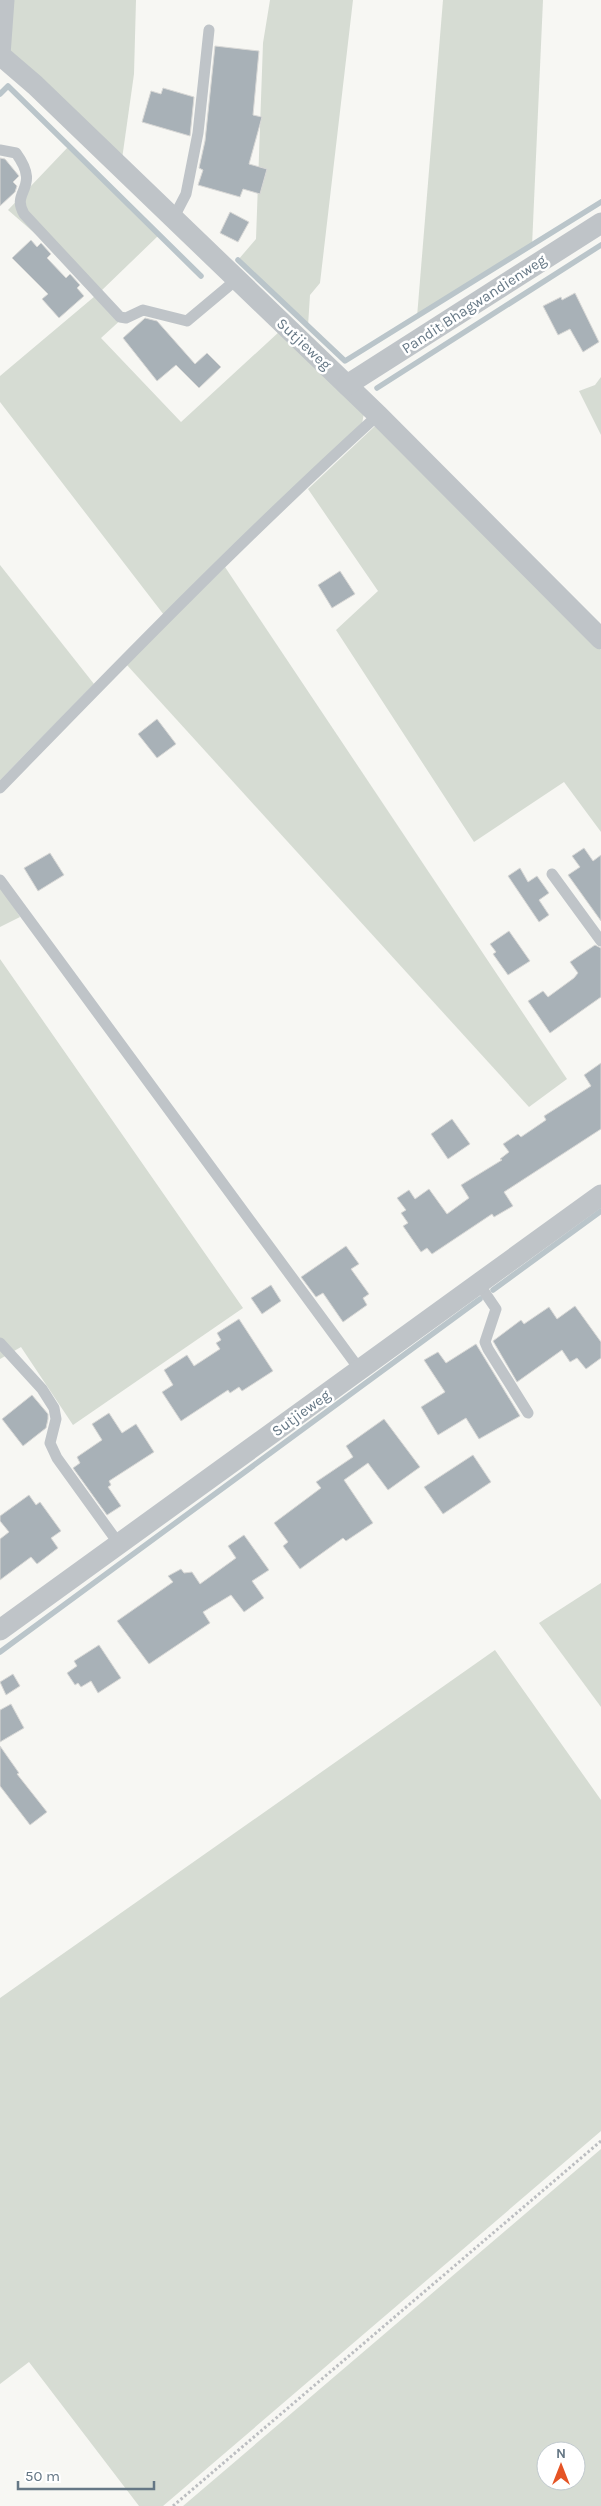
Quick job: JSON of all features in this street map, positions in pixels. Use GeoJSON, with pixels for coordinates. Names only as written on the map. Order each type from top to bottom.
{"type":"FeatureCollection","features":[{"type":"Feature","properties":{"kind":"street"},"geometry":{"type":"LineString","coordinates":[[0,55],[4,0]]}},
{"type":"Feature","properties":{"kind":"street","name":"Sutjieweg"},"geometry":{"type":"LineString","coordinates":[[0,55],[35,86],[378,415],[601,639]]}},
{"type":"Feature","properties":{"kind":"street","name":"Pandit Bhagwandienweg"},"geometry":{"type":"LineString","coordinates":[[347,385],[601,223]]}},
{"type":"Feature","properties":{"kind":"street","name":"Sutjieweg"},"geometry":{"type":"LineString","coordinates":[[0,1630],[601,1195]]}},
{"type":"Feature","properties":{"kind":"lane"},"geometry":{"type":"LineString","coordinates":[[173,219],[186,194],[198,133],[209,30]]}},
{"type":"Feature","properties":{"kind":"lane"},"geometry":{"type":"LineString","coordinates":[[0,150],[16,153],[26,167],[28,179],[20,198],[20,206],[24,214],[120,317],[126,318],[143,310],[187,321],[236,280]]}},
{"type":"Feature","properties":{"kind":"lane"},"geometry":{"type":"LineString","coordinates":[[0,788],[110,674],[300,486],[378,415]]}},
{"type":"Feature","properties":{"kind":"lane"},"geometry":{"type":"LineString","coordinates":[[552,874],[601,941]]}},
{"type":"Feature","properties":{"kind":"lane"},"geometry":{"type":"LineString","coordinates":[[0,880],[360,1370]]}},
{"type":"Feature","properties":{"kind":"lane"},"geometry":{"type":"LineString","coordinates":[[479,1284],[496,1309],[485,1342],[528,1412]]}},
{"type":"Feature","properties":{"kind":"lane"},"geometry":{"type":"LineString","coordinates":[[0,1343],[42,1389],[54,1408],[56,1419],[50,1443],[57,1458],[119,1544]]}},
{"type":"Feature","properties":{"kind":"path"},"geometry":{"type":"LineString","coordinates":[[173,2506],[601,2141]]}},
{"type":"Feature","properties":{"kind":"shaded area"},"geometry":{"type":"Polygon","coordinates":[[[11,0],[136,0],[134,74],[122,159],[7,53],[11,0]]]}},
{"type":"Feature","properties":{"kind":"shaded area"},"geometry":{"type":"Polygon","coordinates":[[[270,0],[353,0],[320,283],[310,295],[308,326],[238,260],[256,239],[263,43],[270,0]]]}},
{"type":"Feature","properties":{"kind":"shaded area"},"geometry":{"type":"Polygon","coordinates":[[[443,0],[543,0],[532,246],[417,317],[443,0]]]}},
{"type":"Feature","properties":{"kind":"shaded area"},"geometry":{"type":"Polygon","coordinates":[[[69,146],[159,235],[101,291],[8,210],[69,146]]]}},
{"type":"Feature","properties":{"kind":"shaded area"},"geometry":{"type":"Polygon","coordinates":[[[101,291],[125,316],[101,338],[181,422],[280,331],[364,413],[362,424],[164,615],[0,402],[0,376],[101,291]]]}},
{"type":"Feature","properties":{"kind":"shaded area"},"geometry":{"type":"Polygon","coordinates":[[[601,377],[601,435],[579,391],[595,385],[601,377]]]}},
{"type":"Feature","properties":{"kind":"shaded area"},"geometry":{"type":"Polygon","coordinates":[[[375,426],[601,650],[601,832],[564,782],[474,842],[336,630],[378,591],[308,489],[375,426]]]}},
{"type":"Feature","properties":{"kind":"shaded area"},"geometry":{"type":"Polygon","coordinates":[[[0,565],[94,684],[0,780],[0,565]]]}},
{"type":"Feature","properties":{"kind":"shaded area"},"geometry":{"type":"Polygon","coordinates":[[[225,567],[567,1079],[529,1107],[126,664],[225,567]]]}},
{"type":"Feature","properties":{"kind":"shaded area"},"geometry":{"type":"Polygon","coordinates":[[[0,884],[20,917],[0,927],[0,884]]]}},
{"type":"Feature","properties":{"kind":"shaded area"},"geometry":{"type":"Polygon","coordinates":[[[0,959],[243,1308],[73,1425],[21,1347],[0,1359],[0,959]]]}},
{"type":"Feature","properties":{"kind":"shaded area"},"geometry":{"type":"Polygon","coordinates":[[[601,1583],[601,1707],[539,1623],[601,1583]]]}},
{"type":"Feature","properties":{"kind":"shaded area"},"geometry":{"type":"Polygon","coordinates":[[[495,1650],[601,1800],[601,2131],[163,2506],[139,2506],[29,2362],[0,2384],[0,1998],[495,1650]]]}},
{"type":"Feature","properties":{"kind":"shaded area"},"geometry":{"type":"Polygon","coordinates":[[[601,2149],[601,2506],[183,2506],[601,2149]]]}},
{"type":"Feature","properties":{"kind":"building"},"geometry":{"type":"Polygon","coordinates":[[[215,46],[259,51],[253,115],[262,117],[249,164],[267,169],[260,194],[243,189],[240,197],[198,185],[203,170],[199,168],[205,141],[215,46]]]}},
{"type":"Feature","properties":{"kind":"building"},"geometry":{"type":"Polygon","coordinates":[[[163,88],[194,97],[190,136],[142,122],[151,91],[161,94],[163,88]]]}},
{"type":"Feature","properties":{"kind":"building"},"geometry":{"type":"Polygon","coordinates":[[[0,158],[5,159],[19,176],[13,182],[17,186],[15,192],[0,206],[0,158]]]}},
{"type":"Feature","properties":{"kind":"building"},"geometry":{"type":"Polygon","coordinates":[[[230,212],[249,222],[238,242],[220,233],[230,212]]]}},
{"type":"Feature","properties":{"kind":"building"},"geometry":{"type":"Polygon","coordinates":[[[31,240],[37,247],[41,243],[51,254],[47,258],[66,278],[70,274],[80,285],[77,288],[84,296],[59,318],[42,299],[48,294],[12,258],[31,240]]]}},
{"type":"Feature","properties":{"kind":"building"},"geometry":{"type":"Polygon","coordinates":[[[575,293],[599,342],[583,352],[570,329],[558,335],[543,306],[561,297],[562,300],[575,293]]]}},
{"type":"Feature","properties":{"kind":"building"},"geometry":{"type":"Polygon","coordinates":[[[145,318],[157,321],[195,364],[207,353],[221,367],[199,388],[176,365],[157,381],[123,338],[145,318]]]}},
{"type":"Feature","properties":{"kind":"building"},"geometry":{"type":"Polygon","coordinates":[[[340,571],[355,594],[332,608],[318,585],[340,571]]]}},
{"type":"Feature","properties":{"kind":"building"},"geometry":{"type":"Polygon","coordinates":[[[157,719],[176,744],[157,758],[138,734],[157,719]]]}},
{"type":"Feature","properties":{"kind":"building"},"geometry":{"type":"Polygon","coordinates":[[[584,848],[593,861],[601,855],[601,921],[568,875],[580,867],[572,856],[584,848]]]}},
{"type":"Feature","properties":{"kind":"building"},"geometry":{"type":"Polygon","coordinates":[[[50,853],[64,875],[38,891],[24,868],[50,853]]]}},
{"type":"Feature","properties":{"kind":"building"},"geometry":{"type":"Polygon","coordinates":[[[520,868],[528,882],[537,876],[549,893],[539,900],[549,915],[539,922],[508,876],[520,868]]]}},
{"type":"Feature","properties":{"kind":"building"},"geometry":{"type":"Polygon","coordinates":[[[509,931],[530,961],[508,975],[493,954],[496,952],[490,944],[509,931]]]}},
{"type":"Feature","properties":{"kind":"building"},"geometry":{"type":"Polygon","coordinates":[[[595,945],[601,948],[601,997],[550,1033],[528,1001],[543,991],[548,997],[574,978],[578,973],[570,962],[595,945]]]}},
{"type":"Feature","properties":{"kind":"building"},"geometry":{"type":"Polygon","coordinates":[[[601,1063],[601,1129],[504,1192],[513,1206],[494,1217],[492,1214],[432,1254],[427,1248],[421,1252],[403,1226],[408,1223],[401,1213],[406,1210],[397,1198],[409,1190],[415,1199],[429,1189],[447,1214],[469,1198],[461,1185],[502,1160],[500,1159],[509,1152],[503,1144],[518,1134],[521,1137],[546,1120],[544,1116],[591,1086],[584,1075],[601,1063]]]}},
{"type":"Feature","properties":{"kind":"building"},"geometry":{"type":"Polygon","coordinates":[[[452,1119],[470,1144],[448,1159],[431,1134],[452,1119]]]}},
{"type":"Feature","properties":{"kind":"building"},"geometry":{"type":"Polygon","coordinates":[[[346,1246],[359,1264],[351,1269],[369,1294],[363,1298],[367,1305],[343,1322],[323,1293],[316,1297],[301,1277],[346,1246]]]}},
{"type":"Feature","properties":{"kind":"building"},"geometry":{"type":"Polygon","coordinates":[[[271,1285],[281,1301],[262,1314],[251,1298],[271,1285]]]}},
{"type":"Feature","properties":{"kind":"building"},"geometry":{"type":"Polygon","coordinates":[[[575,1306],[601,1342],[601,1358],[586,1369],[577,1358],[570,1362],[562,1350],[517,1382],[493,1341],[521,1320],[524,1324],[549,1307],[557,1319],[575,1306]]]}},
{"type":"Feature","properties":{"kind":"building"},"geometry":{"type":"Polygon","coordinates":[[[239,1319],[273,1371],[242,1391],[239,1387],[230,1393],[228,1390],[181,1421],[162,1392],[173,1385],[164,1370],[187,1355],[194,1366],[220,1349],[216,1343],[221,1340],[217,1333],[239,1319]]]}},
{"type":"Feature","properties":{"kind":"building"},"geometry":{"type":"Polygon","coordinates":[[[476,1344],[520,1416],[479,1439],[466,1418],[438,1435],[421,1407],[445,1392],[424,1360],[438,1352],[446,1363],[476,1344]]]}},
{"type":"Feature","properties":{"kind":"building"},"geometry":{"type":"Polygon","coordinates":[[[32,1395],[48,1414],[48,1419],[46,1428],[23,1446],[2,1419],[32,1395]]]}},
{"type":"Feature","properties":{"kind":"building"},"geometry":{"type":"Polygon","coordinates":[[[109,1413],[122,1433],[136,1424],[154,1452],[109,1481],[111,1485],[108,1487],[121,1506],[107,1515],[73,1468],[80,1463],[77,1457],[102,1440],[92,1424],[109,1413]]]}},
{"type":"Feature","properties":{"kind":"building"},"geometry":{"type":"Polygon","coordinates":[[[384,1419],[420,1467],[388,1490],[368,1463],[344,1480],[373,1523],[346,1541],[343,1538],[300,1569],[283,1546],[288,1542],[274,1523],[321,1488],[316,1482],[353,1457],[346,1446],[384,1419]]]}},
{"type":"Feature","properties":{"kind":"building"},"geometry":{"type":"Polygon","coordinates":[[[473,1455],[491,1482],[443,1514],[424,1487],[473,1455]]]}},
{"type":"Feature","properties":{"kind":"building"},"geometry":{"type":"Polygon","coordinates":[[[29,1495],[36,1505],[40,1502],[61,1531],[51,1538],[58,1548],[37,1564],[31,1557],[0,1580],[0,1539],[9,1532],[0,1521],[0,1516],[29,1495]]]}},
{"type":"Feature","properties":{"kind":"building"},"geometry":{"type":"Polygon","coordinates":[[[244,1535],[269,1570],[252,1581],[264,1598],[244,1612],[231,1595],[203,1612],[210,1623],[149,1664],[117,1621],[173,1582],[168,1576],[181,1569],[184,1573],[192,1572],[200,1584],[236,1558],[228,1546],[244,1535]]]}},
{"type":"Feature","properties":{"kind":"building"},"geometry":{"type":"Polygon","coordinates":[[[99,1645],[121,1678],[98,1693],[91,1681],[81,1687],[78,1683],[75,1685],[67,1673],[77,1666],[74,1661],[99,1645]]]}},
{"type":"Feature","properties":{"kind":"building"},"geometry":{"type":"Polygon","coordinates":[[[13,1674],[20,1686],[6,1695],[0,1682],[13,1674]]]}},
{"type":"Feature","properties":{"kind":"building"},"geometry":{"type":"Polygon","coordinates":[[[11,1704],[24,1728],[0,1742],[0,1710],[11,1704]]]}},
{"type":"Feature","properties":{"kind":"building"},"geometry":{"type":"Polygon","coordinates":[[[0,1746],[19,1773],[17,1774],[47,1812],[30,1825],[0,1786],[0,1746]]]}},
{"type":"Feature","properties":{"kind":"waterway"},"geometry":{"type":"LineString","coordinates":[[0,94],[8,86],[201,276]]}},
{"type":"Feature","properties":{"kind":"waterway"},"geometry":{"type":"LineString","coordinates":[[238,260],[345,361],[601,202]]}},
{"type":"Feature","properties":{"kind":"waterway"},"geometry":{"type":"LineString","coordinates":[[377,388],[601,245]]}},
{"type":"Feature","properties":{"kind":"waterway"},"geometry":{"type":"LineString","coordinates":[[493,1290],[601,1211]]}},
{"type":"Feature","properties":{"kind":"waterway"},"geometry":{"type":"LineString","coordinates":[[0,1652],[480,1299]]}}]}
